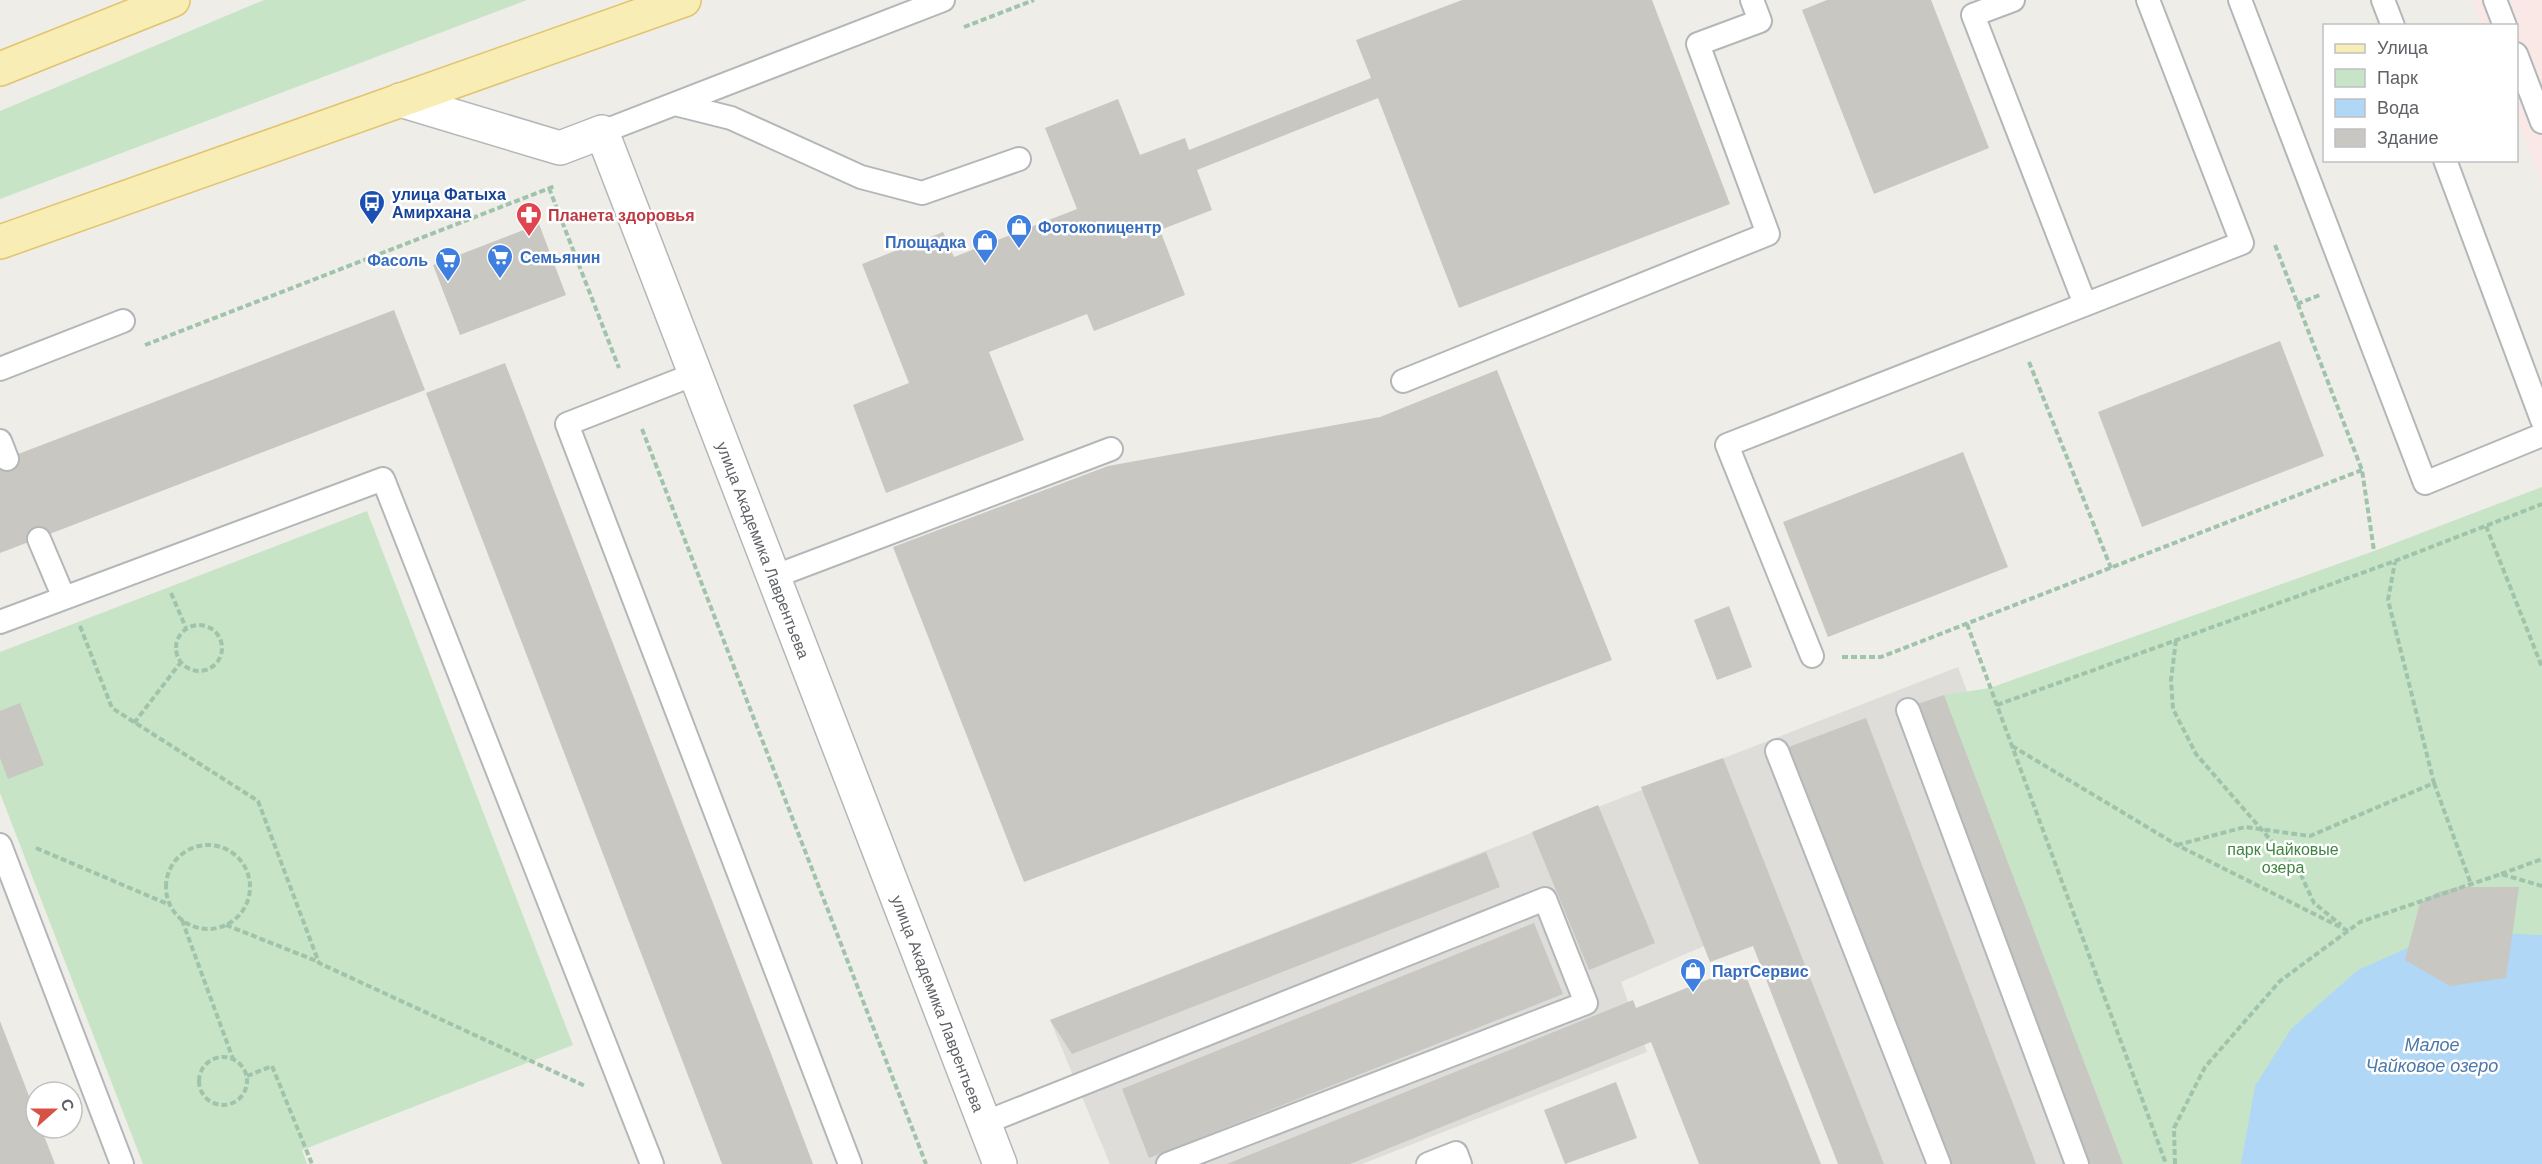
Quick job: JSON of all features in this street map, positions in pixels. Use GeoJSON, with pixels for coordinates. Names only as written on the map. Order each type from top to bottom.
{"type":"FeatureCollection","features":[{"type":"Feature","properties":{"kind":"main road"},"geometry":{"type":"LineString","coordinates":[[0,69],[172,0]]}},
{"type":"Feature","properties":{"kind":"main road"},"geometry":{"type":"LineString","coordinates":[[0,242],[684,0]]}},
{"type":"Feature","properties":{"kind":"street"},"geometry":{"type":"LineString","coordinates":[[400,100],[560,148],[602,132]]}},
{"type":"Feature","properties":{"kind":"street","name":"улица Академика Лаврентьева"},"geometry":{"type":"LineString","coordinates":[[602,132],[1000,1164]]}},
{"type":"Feature","properties":{"kind":"lane"},"geometry":{"type":"LineString","coordinates":[[602,132],[943,0]]}},
{"type":"Feature","properties":{"kind":"lane"},"geometry":{"type":"LineString","coordinates":[[1403,381],[1768,234],[1698,44],[1760,21],[1752,0]]}},
{"type":"Feature","properties":{"kind":"lane"},"geometry":{"type":"LineString","coordinates":[[2013,0],[1973,15],[2085,304]]}},
{"type":"Feature","properties":{"kind":"lane"},"geometry":{"type":"LineString","coordinates":[[1812,656],[1727,445],[2242,243],[2148,0]]}},
{"type":"Feature","properties":{"kind":"lane"},"geometry":{"type":"LineString","coordinates":[[2240,0],[2425,483],[2542,435]]}},
{"type":"Feature","properties":{"kind":"lane"},"geometry":{"type":"LineString","coordinates":[[2383,0],[2392,24]]}},
{"type":"Feature","properties":{"kind":"lane"},"geometry":{"type":"LineString","coordinates":[[2494,0],[2504,24]]}},
{"type":"Feature","properties":{"kind":"lane"},"geometry":{"type":"LineString","coordinates":[[2518,57],[2542,122]]}},
{"type":"Feature","properties":{"kind":"lane"},"geometry":{"type":"LineString","coordinates":[[675,104],[731,118],[861,177],[922,193],[1018,159]]}},
{"type":"Feature","properties":{"kind":"lane"},"geometry":{"type":"LineString","coordinates":[[2446,162],[2542,420]]}},
{"type":"Feature","properties":{"kind":"lane"},"geometry":{"type":"LineString","coordinates":[[0,369],[123,321]]}},
{"type":"Feature","properties":{"kind":"lane"},"geometry":{"type":"LineString","coordinates":[[695,374],[567,424],[850,1164]]}},
{"type":"Feature","properties":{"kind":"lane"},"geometry":{"type":"LineString","coordinates":[[773,577],[1111,449]]}},
{"type":"Feature","properties":{"kind":"lane"},"geometry":{"type":"LineString","coordinates":[[0,622],[383,480],[652,1164]]}},
{"type":"Feature","properties":{"kind":"lane"},"geometry":{"type":"LineString","coordinates":[[39,539],[66,597]]}},
{"type":"Feature","properties":{"kind":"lane"},"geometry":{"type":"LineString","coordinates":[[1908,710],[2077,1164]]}},
{"type":"Feature","properties":{"kind":"lane"},"geometry":{"type":"LineString","coordinates":[[1778,751],[1939,1164]]}},
{"type":"Feature","properties":{"kind":"lane"},"geometry":{"type":"LineString","coordinates":[[0,844],[122,1164]]}},
{"type":"Feature","properties":{"kind":"lane"},"geometry":{"type":"LineString","coordinates":[[984,1123],[1545,899],[1586,1003],[1168,1164]]}},
{"type":"Feature","properties":{"kind":"lane"},"geometry":{"type":"LineString","coordinates":[[1428,1164],[1456,1153],[1460,1164]]}},
{"type":"Feature","properties":{"kind":"path"},"geometry":{"type":"LineString","coordinates":[[142,346],[549,188],[926,1164]]}},
{"type":"Feature","properties":{"kind":"path"},"geometry":{"type":"LineString","coordinates":[[2242,243],[2270,233],[2362,470],[2374,550]]}},
{"type":"Feature","properties":{"kind":"path"},"geometry":{"type":"LineString","coordinates":[[2017,332],[2111,568]]}},
{"type":"Feature","properties":{"kind":"path"},"geometry":{"type":"LineString","coordinates":[[1812,656],[1881,657],[2362,470]]}},
{"type":"Feature","properties":{"kind":"path"},"geometry":{"type":"LineString","coordinates":[[1997,705],[2395,561],[2542,504]]}},
{"type":"Feature","properties":{"kind":"path"},"geometry":{"type":"LineString","coordinates":[[2486,526],[2542,667]]}},
{"type":"Feature","properties":{"kind":"path"},"geometry":{"type":"LineString","coordinates":[[2395,561],[2388,600],[2434,783],[2472,884]]}},
{"type":"Feature","properties":{"kind":"path"},"geometry":{"type":"LineString","coordinates":[[159,563],[186,628]]}},
{"type":"Feature","properties":{"kind":"path"},"geometry":{"type":"LineString","coordinates":[[66,597],[112,708],[258,801],[319,963]]}},
{"type":"Feature","properties":{"kind":"path"},"geometry":{"type":"LineString","coordinates":[[200,624],[214,630],[219,635],[222,650],[216,663],[202,670],[195,670],[181,662],[176,648],[181,633],[186,628],[200,624]]}},
{"type":"Feature","properties":{"kind":"path"},"geometry":{"type":"LineString","coordinates":[[1967,624],[2166,1164]]}},
{"type":"Feature","properties":{"kind":"path"},"geometry":{"type":"LineString","coordinates":[[2176,640],[2171,680],[2173,709],[2196,754],[2301,875],[2314,903],[2348,931]]}},
{"type":"Feature","properties":{"kind":"path"},"geometry":{"type":"LineString","coordinates":[[134,723],[181,662]]}},
{"type":"Feature","properties":{"kind":"path"},"geometry":{"type":"LineString","coordinates":[[2012,746],[2177,845],[2348,931]]}},
{"type":"Feature","properties":{"kind":"path"},"geometry":{"type":"LineString","coordinates":[[2177,845],[2244,827],[2310,836],[2434,783]]}},
{"type":"Feature","properties":{"kind":"path"},"geometry":{"type":"LineString","coordinates":[[29,845],[171,905]]}},
{"type":"Feature","properties":{"kind":"path"},"geometry":{"type":"LineString","coordinates":[[181,920],[194,927],[212,929],[226,925],[242,912],[248,901],[251,886],[246,869],[236,855],[223,847],[205,845],[190,849],[178,858],[169,873],[167,889],[171,905],[181,920],[233,1059],[244,1069],[247,1076],[244,1092],[233,1103],[216,1104],[203,1094],[200,1078],[205,1065],[218,1057],[233,1059]]}},
{"type":"Feature","properties":{"kind":"path"},"geometry":{"type":"LineString","coordinates":[[2175,1164],[2174,1128],[2205,1067],[2280,981],[2360,922],[2542,859]]}},
{"type":"Feature","properties":{"kind":"path"},"geometry":{"type":"LineString","coordinates":[[2501,874],[2542,886]]}},
{"type":"Feature","properties":{"kind":"path"},"geometry":{"type":"LineString","coordinates":[[226,925],[319,963],[629,1107]]}},
{"type":"Feature","properties":{"kind":"path"},"geometry":{"type":"LineString","coordinates":[[247,1076],[272,1066],[312,1164]]}},
{"type":"Feature","properties":{"kind":"shaded area"},"geometry":{"type":"Polygon","coordinates":[[[2471,0],[2542,0],[2542,185],[2518,121],[2518,24],[2481,24],[2471,0]]]}},
{"type":"Feature","properties":{"kind":"shaded area"},"geometry":{"type":"Polygon","coordinates":[[[1958,667],[2143,1164],[1843,1164],[1750,926],[1621,982],[1647,1052],[1362,1164],[1110,1164],[1050,1020],[1958,667]]]}},
{"type":"Feature","properties":{"kind":"green space"},"geometry":{"type":"Polygon","coordinates":[[[264,0],[527,0],[0,199],[0,111],[264,0]]]}},
{"type":"Feature","properties":{"kind":"green space","name":"парк Чайковые озера"},"geometry":{"type":"Polygon","coordinates":[[[2542,487],[2542,1164],[2123,1164],[1944,695],[1990,688],[2374,551],[2542,487]]]}},
{"type":"Feature","properties":{"kind":"green space"},"geometry":{"type":"Polygon","coordinates":[[[367,511],[573,1045],[302,1150],[307,1164],[143,1164],[0,793],[0,652],[367,511]]]}},
{"type":"Feature","properties":{"kind":"water","name":"Малое Чайковое озеро"},"geometry":{"type":"Polygon","coordinates":[[[2469,932],[2542,935],[2542,1164],[2241,1164],[2255,1086],[2291,1029],[2358,970],[2423,941],[2469,932]]]}},
{"type":"Feature","properties":{"kind":"building"},"geometry":{"type":"Polygon","coordinates":[[[1462,0],[1652,0],[1730,204],[1459,308],[1378,98],[1197,170],[1212,210],[1160,230],[1185,295],[1094,331],[1087,314],[989,352],[1024,440],[886,493],[853,405],[909,383],[862,264],[943,232],[954,257],[1077,209],[1045,128],[1118,99],[1140,155],[1185,138],[1189,150],[1371,78],[1356,40],[1462,0]]]}},
{"type":"Feature","properties":{"kind":"building"},"geometry":{"type":"Polygon","coordinates":[[[1827,0],[1931,0],[1989,148],[1874,194],[1802,10],[1827,0]]]}},
{"type":"Feature","properties":{"kind":"building","name":"Семьянин"},"geometry":{"type":"Polygon","coordinates":[[[539,224],[566,295],[460,335],[433,265],[539,224]]]}},
{"type":"Feature","properties":{"kind":"building"},"geometry":{"type":"Polygon","coordinates":[[[394,310],[425,390],[0,553],[0,461],[394,310]]]}},
{"type":"Feature","properties":{"kind":"building"},"geometry":{"type":"Polygon","coordinates":[[[2280,341],[2324,456],[2142,527],[2098,412],[2280,341]]]}},
{"type":"Feature","properties":{"kind":"building"},"geometry":{"type":"Polygon","coordinates":[[[505,363],[813,1164],[722,1164],[426,393],[505,363]]]}},
{"type":"Feature","properties":{"kind":"building"},"geometry":{"type":"Polygon","coordinates":[[[1497,370],[1612,660],[1024,882],[893,547],[1108,466],[1380,417],[1497,370]]]}},
{"type":"Feature","properties":{"kind":"building"},"geometry":{"type":"Polygon","coordinates":[[[1963,452],[2008,567],[1828,637],[1783,522],[1963,452]]]}},
{"type":"Feature","properties":{"kind":"building"},"geometry":{"type":"Polygon","coordinates":[[[1729,606],[1752,667],[1717,680],[1694,620],[1729,606]]]}},
{"type":"Feature","properties":{"kind":"building"},"geometry":{"type":"Polygon","coordinates":[[[1944,695],[2123,1164],[2080,1164],[1906,708],[1944,695]]]}},
{"type":"Feature","properties":{"kind":"building"},"geometry":{"type":"Polygon","coordinates":[[[20,703],[44,765],[8,779],[0,758],[0,711],[20,703]]]}},
{"type":"Feature","properties":{"kind":"building"},"geometry":{"type":"Polygon","coordinates":[[[1866,718],[2036,1164],[1945,1164],[1786,748],[1866,718]]]}},
{"type":"Feature","properties":{"kind":"building"},"geometry":{"type":"Polygon","coordinates":[[[1723,758],[1884,1164],[1838,1164],[1753,946],[1710,962],[1641,787],[1723,758]]]}},
{"type":"Feature","properties":{"kind":"building"},"geometry":{"type":"Polygon","coordinates":[[[1598,805],[1655,943],[1589,970],[1532,832],[1598,805]]]}},
{"type":"Feature","properties":{"kind":"building"},"geometry":{"type":"Polygon","coordinates":[[[1486,852],[1500,887],[1072,1054],[1050,1020],[1486,852]]]}},
{"type":"Feature","properties":{"kind":"building"},"geometry":{"type":"Polygon","coordinates":[[[2457,887],[2519,887],[2506,978],[2450,986],[2405,960],[2420,903],[2436,893],[2457,887]]]}},
{"type":"Feature","properties":{"kind":"building"},"geometry":{"type":"Polygon","coordinates":[[[1534,923],[1563,994],[1149,1158],[1122,1089],[1534,923]]]}},
{"type":"Feature","properties":{"kind":"building"},"geometry":{"type":"Polygon","coordinates":[[[1742,966],[1821,1164],[1699,1164],[1651,1042],[1350,1164],[1227,1164],[1633,1000],[1636,1008],[1742,966]]]}},
{"type":"Feature","properties":{"kind":"building"},"geometry":{"type":"Polygon","coordinates":[[[0,1021],[24,1083],[24,1140],[46,1140],[55,1164],[0,1164],[0,1021]]]}},
{"type":"Feature","properties":{"kind":"building"},"geometry":{"type":"Polygon","coordinates":[[[1616,1082],[1637,1138],[1565,1164],[1544,1110],[1616,1082]]]}},
{"type":"Feature","properties":{"kind":"place","name":"улица Фатыха Амирхана"},"geometry":{"type":"Point","coordinates":[372,226]}},
{"type":"Feature","properties":{"kind":"place","name":"Планета здоровья"},"geometry":{"type":"Point","coordinates":[529,238]}},
{"type":"Feature","properties":{"kind":"place","name":"Фотокопицентр"},"geometry":{"type":"Point","coordinates":[1019,250]}},
{"type":"Feature","properties":{"kind":"place","name":"Площадка"},"geometry":{"type":"Point","coordinates":[985,265]}},
{"type":"Feature","properties":{"kind":"place","name":"Семьянин"},"geometry":{"type":"Point","coordinates":[500,280]}},
{"type":"Feature","properties":{"kind":"place","name":"Фасоль"},"geometry":{"type":"Point","coordinates":[448,283]}},
{"type":"Feature","properties":{"kind":"place","name":"ПартСервис"},"geometry":{"type":"Point","coordinates":[1693,994]}}]}
